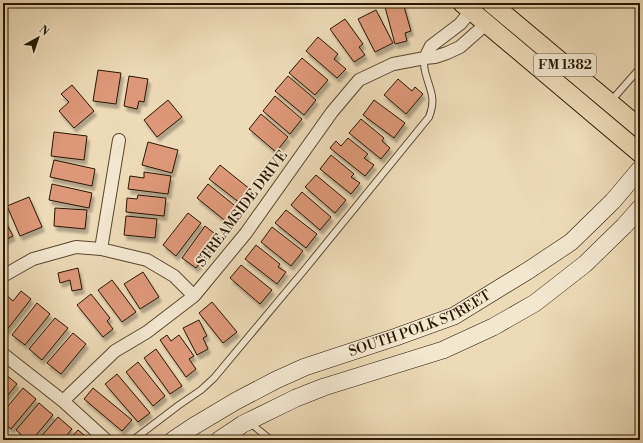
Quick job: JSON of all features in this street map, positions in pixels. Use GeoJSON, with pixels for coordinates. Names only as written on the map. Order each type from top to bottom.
{"type":"FeatureCollection","features":[{"type":"Feature","properties":{"kind":"main road","name":"FM 1382"},"geometry":{"type":"LineString","coordinates":[[491,3],[640,128]]}},
{"type":"Feature","properties":{"kind":"main road","name":"FM 1382"},"geometry":{"type":"LineString","coordinates":[[466,7],[640,153]]}},
{"type":"Feature","properties":{"kind":"main road","name":"SOUTH POLK STREET"},"geometry":{"type":"LineString","coordinates":[[173,440],[236,401],[305,367],[454,316],[529,270],[571,242],[613,201],[640,169]]}},
{"type":"Feature","properties":{"kind":"main road","name":"SOUTH POLK STREET"},"geometry":{"type":"LineString","coordinates":[[219,440],[248,421],[296,398],[324,387],[443,350],[493,327],[535,303],[585,264],[640,208]]}},
{"type":"Feature","properties":{"kind":"street"},"geometry":{"type":"LineString","coordinates":[[425,58],[432,46],[460,24],[466,7]]}},
{"type":"Feature","properties":{"kind":"street","name":"STREAMSIDE DRIVE"},"geometry":{"type":"LineString","coordinates":[[63,401],[115,351],[147,332],[194,296],[246,233],[332,112],[359,80],[393,64],[435,57],[460,47],[486,24]]}},
{"type":"Feature","properties":{"kind":"street"},"geometry":{"type":"LineString","coordinates":[[101,249],[119,140]]}},
{"type":"Feature","properties":{"kind":"street"},"geometry":{"type":"LineString","coordinates":[[3,276],[33,259],[76,247],[101,249],[147,260],[174,276],[194,296]]}},
{"type":"Feature","properties":{"kind":"street"},"geometry":{"type":"LineString","coordinates":[[3,354],[63,401],[106,440]]}},
{"type":"Feature","properties":{"kind":"lane"},"geometry":{"type":"LineString","coordinates":[[133,440],[201,390],[214,378],[429,117],[433,99],[429,82],[424,70],[425,58]]}},
{"type":"Feature","properties":{"kind":"lane"},"geometry":{"type":"LineString","coordinates":[[610,103],[640,68]]}},
{"type":"Feature","properties":{"kind":"lane"},"geometry":{"type":"LineString","coordinates":[[248,421],[271,440]]}},
{"type":"Feature","properties":{"kind":"building"},"geometry":{"type":"Polygon","coordinates":[[[403,3],[411,31],[405,33],[407,41],[395,44],[385,7],[403,3]]]}},
{"type":"Feature","properties":{"kind":"building"},"geometry":{"type":"Polygon","coordinates":[[[376,10],[393,43],[375,52],[358,19],[376,10]]]}},
{"type":"Feature","properties":{"kind":"building"},"geometry":{"type":"Polygon","coordinates":[[[345,19],[363,44],[359,47],[365,55],[354,62],[330,29],[345,19]]]}},
{"type":"Feature","properties":{"kind":"building"},"geometry":{"type":"Polygon","coordinates":[[[318,37],[338,54],[334,59],[346,69],[337,78],[306,51],[318,37]]]}},
{"type":"Feature","properties":{"kind":"building"},"geometry":{"type":"Polygon","coordinates":[[[302,58],[328,80],[315,95],[289,73],[302,58]]]}},
{"type":"Feature","properties":{"kind":"building"},"geometry":{"type":"Polygon","coordinates":[[[98,70],[121,73],[116,104],[93,101],[98,70]]]}},
{"type":"Feature","properties":{"kind":"building"},"geometry":{"type":"Polygon","coordinates":[[[129,76],[148,79],[144,102],[139,101],[137,109],[124,106],[129,76]]]}},
{"type":"Feature","properties":{"kind":"building"},"geometry":{"type":"Polygon","coordinates":[[[288,76],[316,100],[304,115],[275,91],[288,76]]]}},
{"type":"Feature","properties":{"kind":"building"},"geometry":{"type":"Polygon","coordinates":[[[398,79],[412,91],[415,87],[423,94],[406,114],[384,95],[398,79]]]}},
{"type":"Feature","properties":{"kind":"building"},"geometry":{"type":"Polygon","coordinates":[[[72,85],[94,111],[74,128],[59,111],[69,102],[61,94],[72,85]]]}},
{"type":"Feature","properties":{"kind":"building"},"geometry":{"type":"Polygon","coordinates":[[[275,96],[302,119],[290,134],[263,111],[275,96]]]}},
{"type":"Feature","properties":{"kind":"building"},"geometry":{"type":"Polygon","coordinates":[[[168,100],[182,117],[157,137],[144,120],[168,100]]]}},
{"type":"Feature","properties":{"kind":"building"},"geometry":{"type":"Polygon","coordinates":[[[374,100],[405,123],[394,138],[363,115],[374,100]]]}},
{"type":"Feature","properties":{"kind":"building"},"geometry":{"type":"Polygon","coordinates":[[[261,114],[288,137],[276,152],[249,129],[261,114]]]}},
{"type":"Feature","properties":{"kind":"building"},"geometry":{"type":"Polygon","coordinates":[[[361,119],[384,138],[382,141],[390,148],[381,159],[349,133],[361,119]]]}},
{"type":"Feature","properties":{"kind":"building"},"geometry":{"type":"Polygon","coordinates":[[[54,132],[87,136],[84,160],[51,156],[54,132]]]}},
{"type":"Feature","properties":{"kind":"building"},"geometry":{"type":"Polygon","coordinates":[[[348,138],[368,154],[364,158],[374,165],[365,176],[330,148],[336,141],[341,146],[348,138]]]}},
{"type":"Feature","properties":{"kind":"building"},"geometry":{"type":"Polygon","coordinates":[[[148,142],[178,150],[172,173],[142,165],[148,142]]]}},
{"type":"Feature","properties":{"kind":"building"},"geometry":{"type":"Polygon","coordinates":[[[331,155],[354,174],[351,177],[360,183],[351,194],[320,169],[331,155]]]}},
{"type":"Feature","properties":{"kind":"building"},"geometry":{"type":"Polygon","coordinates":[[[54,160],[95,169],[92,186],[50,177],[54,160]]]}},
{"type":"Feature","properties":{"kind":"building"},"geometry":{"type":"Polygon","coordinates":[[[220,165],[251,190],[240,203],[209,179],[220,165]]]}},
{"type":"Feature","properties":{"kind":"building"},"geometry":{"type":"Polygon","coordinates":[[[144,172],[171,176],[168,194],[128,189],[130,176],[144,178],[144,172]]]}},
{"type":"Feature","properties":{"kind":"building"},"geometry":{"type":"Polygon","coordinates":[[[316,175],[346,200],[335,213],[305,187],[316,175]]]}},
{"type":"Feature","properties":{"kind":"building"},"geometry":{"type":"Polygon","coordinates":[[[52,184],[92,193],[89,208],[49,200],[52,184]]]}},
{"type":"Feature","properties":{"kind":"building"},"geometry":{"type":"Polygon","coordinates":[[[208,184],[239,209],[228,223],[197,198],[208,184]]]}},
{"type":"Feature","properties":{"kind":"building"},"geometry":{"type":"Polygon","coordinates":[[[302,192],[331,217],[320,230],[291,205],[302,192]]]}},
{"type":"Feature","properties":{"kind":"building"},"geometry":{"type":"Polygon","coordinates":[[[138,195],[166,198],[164,216],[126,212],[127,198],[137,199],[138,195]]]}},
{"type":"Feature","properties":{"kind":"building"},"geometry":{"type":"Polygon","coordinates":[[[29,197],[42,227],[20,236],[7,206],[29,197]]]}},
{"type":"Feature","properties":{"kind":"building"},"geometry":{"type":"Polygon","coordinates":[[[55,208],[87,210],[85,229],[54,226],[55,208]]]}},
{"type":"Feature","properties":{"kind":"building"},"geometry":{"type":"Polygon","coordinates":[[[286,210],[317,234],[306,248],[275,223],[286,210]]]}},
{"type":"Feature","properties":{"kind":"building"},"geometry":{"type":"Polygon","coordinates":[[[188,213],[201,223],[176,256],[163,245],[188,213]]]}},
{"type":"Feature","properties":{"kind":"building"},"geometry":{"type":"Polygon","coordinates":[[[126,216],[157,219],[155,238],[124,235],[126,216]]]}},
{"type":"Feature","properties":{"kind":"building"},"geometry":{"type":"Polygon","coordinates":[[[3,217],[13,236],[3,241],[3,217]]]}},
{"type":"Feature","properties":{"kind":"building"},"geometry":{"type":"Polygon","coordinates":[[[205,226],[219,237],[196,268],[182,258],[205,226]]]}},
{"type":"Feature","properties":{"kind":"building"},"geometry":{"type":"Polygon","coordinates":[[[272,227],[303,251],[291,266],[261,242],[272,227]]]}},
{"type":"Feature","properties":{"kind":"building"},"geometry":{"type":"Polygon","coordinates":[[[256,245],[280,264],[278,267],[286,272],[277,284],[245,259],[256,245]]]}},
{"type":"Feature","properties":{"kind":"building"},"geometry":{"type":"Polygon","coordinates":[[[241,265],[272,290],[260,304],[230,278],[241,265]]]}},
{"type":"Feature","properties":{"kind":"building"},"geometry":{"type":"Polygon","coordinates":[[[78,268],[82,289],[72,291],[70,280],[60,283],[58,273],[78,268]]]}},
{"type":"Feature","properties":{"kind":"building"},"geometry":{"type":"Polygon","coordinates":[[[143,272],[159,297],[140,309],[124,284],[143,272]]]}},
{"type":"Feature","properties":{"kind":"building"},"geometry":{"type":"Polygon","coordinates":[[[112,280],[136,312],[122,322],[98,290],[112,280]]]}},
{"type":"Feature","properties":{"kind":"building"},"geometry":{"type":"Polygon","coordinates":[[[21,291],[31,299],[6,331],[3,328],[3,297],[5,294],[13,301],[21,291]]]}},
{"type":"Feature","properties":{"kind":"building"},"geometry":{"type":"Polygon","coordinates":[[[91,294],[110,318],[107,321],[113,329],[103,337],[77,305],[91,294]]]}},
{"type":"Feature","properties":{"kind":"building"},"geometry":{"type":"Polygon","coordinates":[[[212,302],[237,332],[223,343],[199,313],[212,302]]]}},
{"type":"Feature","properties":{"kind":"building"},"geometry":{"type":"Polygon","coordinates":[[[37,303],[50,314],[25,345],[12,335],[37,303]]]}},
{"type":"Feature","properties":{"kind":"building"},"geometry":{"type":"Polygon","coordinates":[[[55,318],[68,328],[42,360],[29,349],[55,318]]]}},
{"type":"Feature","properties":{"kind":"building"},"geometry":{"type":"Polygon","coordinates":[[[199,320],[207,336],[203,338],[208,349],[197,355],[183,328],[199,320]]]}},
{"type":"Feature","properties":{"kind":"building"},"geometry":{"type":"Polygon","coordinates":[[[73,333],[86,344],[61,374],[47,363],[73,333]]]}},
{"type":"Feature","properties":{"kind":"building"},"geometry":{"type":"Polygon","coordinates":[[[167,335],[171,341],[179,335],[194,356],[189,359],[196,369],[186,377],[160,340],[167,335]]]}},
{"type":"Feature","properties":{"kind":"building"},"geometry":{"type":"Polygon","coordinates":[[[156,349],[182,386],[170,394],[144,358],[156,349]]]}},
{"type":"Feature","properties":{"kind":"building"},"geometry":{"type":"Polygon","coordinates":[[[138,362],[165,396],[153,406],[126,372],[138,362]]]}},
{"type":"Feature","properties":{"kind":"building"},"geometry":{"type":"Polygon","coordinates":[[[4,373],[17,384],[3,401],[3,374],[4,373]]]}},
{"type":"Feature","properties":{"kind":"building"},"geometry":{"type":"Polygon","coordinates":[[[117,374],[150,413],[138,422],[105,384],[117,374]]]}},
{"type":"Feature","properties":{"kind":"building"},"geometry":{"type":"Polygon","coordinates":[[[23,388],[36,399],[11,429],[3,422],[3,412],[23,388]]]}},
{"type":"Feature","properties":{"kind":"building"},"geometry":{"type":"Polygon","coordinates":[[[93,388],[132,420],[122,431],[84,399],[93,388]]]}},
{"type":"Feature","properties":{"kind":"building"},"geometry":{"type":"Polygon","coordinates":[[[39,403],[53,415],[32,440],[27,440],[16,430],[39,403]]]}},
{"type":"Feature","properties":{"kind":"building"},"geometry":{"type":"Polygon","coordinates":[[[58,417],[72,429],[63,440],[38,440],[58,417]]]}},
{"type":"Feature","properties":{"kind":"building"},"geometry":{"type":"Polygon","coordinates":[[[78,430],[90,440],[69,440],[78,430]]]}}]}
